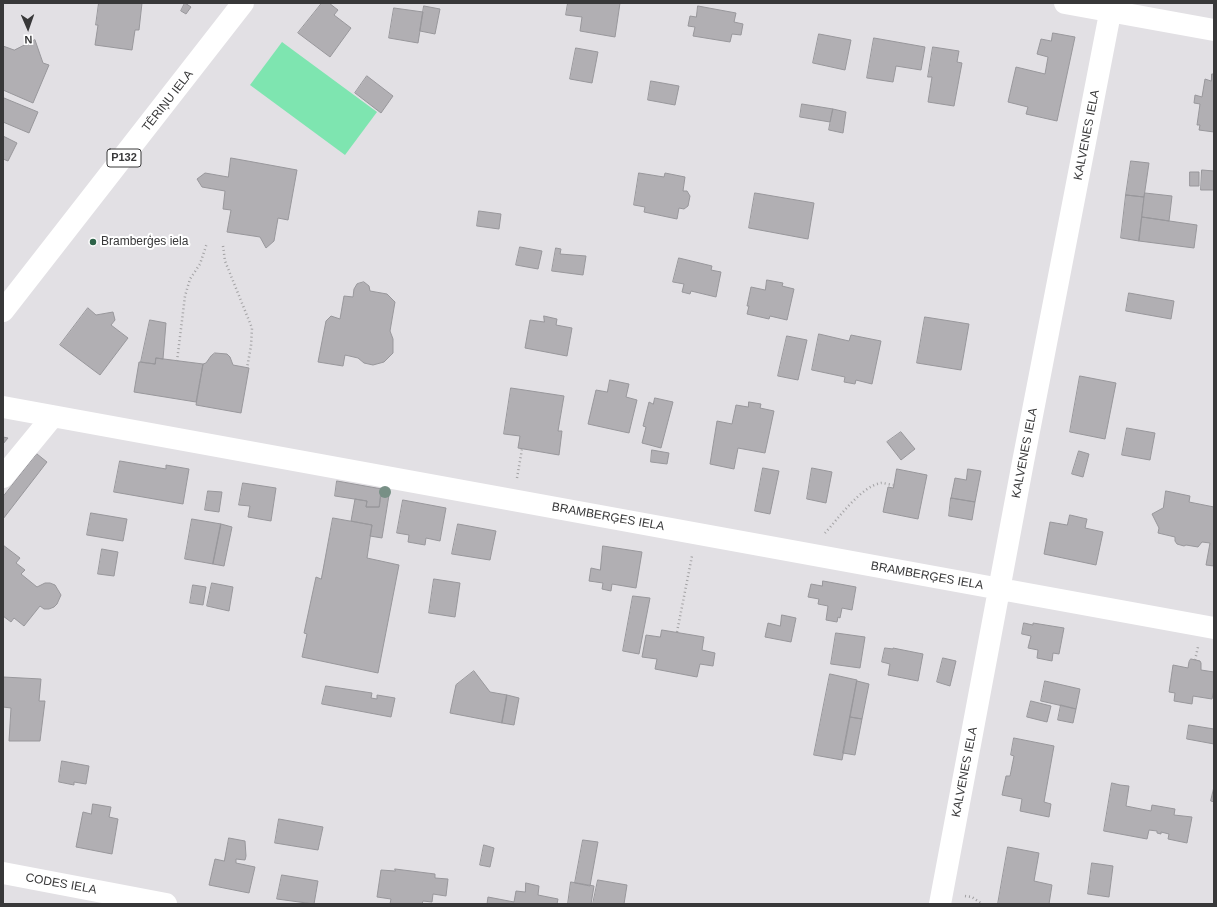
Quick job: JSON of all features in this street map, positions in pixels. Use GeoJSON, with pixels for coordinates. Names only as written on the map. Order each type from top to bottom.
{"type":"FeatureCollection","features":[{"type":"Feature","properties":{"kind":"street","name":"TĒRIŅU IELA"},"geometry":{"type":"LineString","coordinates":[[3,311],[243,3]]}},
{"type":"Feature","properties":{"kind":"street"},"geometry":{"type":"LineString","coordinates":[[1065,3],[1112,7],[1214,30]]}},
{"type":"Feature","properties":{"kind":"street","name":"KALVENES IELA"},"geometry":{"type":"LineString","coordinates":[[940,904],[1000,590],[1024,454],[1112,7]]}},
{"type":"Feature","properties":{"kind":"street","name":"BRAMBERĢES IELA"},"geometry":{"type":"LineString","coordinates":[[3,407],[1214,628]]}},
{"type":"Feature","properties":{"kind":"street"},"geometry":{"type":"LineString","coordinates":[[3,477],[53,416]]}},
{"type":"Feature","properties":{"kind":"street","name":"CODES IELA"},"geometry":{"type":"LineString","coordinates":[[3,873],[166,904]]}},
{"type":"Feature","properties":{"kind":"path"},"geometry":{"type":"LineString","coordinates":[[177,361],[185,296],[190,279],[200,264],[207,243]]}},
{"type":"Feature","properties":{"kind":"path"},"geometry":{"type":"LineString","coordinates":[[224,246],[225,261],[252,328],[251,346],[247,368]]}},
{"type":"Feature","properties":{"kind":"path"},"geometry":{"type":"LineString","coordinates":[[513,500],[522,449]]}},
{"type":"Feature","properties":{"kind":"path"},"geometry":{"type":"LineString","coordinates":[[824,534],[867,489],[882,483],[894,485]]}},
{"type":"Feature","properties":{"kind":"path"},"geometry":{"type":"LineString","coordinates":[[676,632],[693,553],[699,554],[703,535]]}},
{"type":"Feature","properties":{"kind":"green space"},"geometry":{"type":"Polygon","coordinates":[[[282,42],[377,112],[345,155],[250,85],[282,42]]]}},
{"type":"Feature","properties":{"kind":"building"},"geometry":{"type":"Polygon","coordinates":[[[99,3],[142,3],[139,30],[135,30],[132,50],[95,45],[99,3]]]}},
{"type":"Feature","properties":{"kind":"building"},"geometry":{"type":"Polygon","coordinates":[[[185,3],[191,7],[186,14],[181,11],[185,3]]]}},
{"type":"Feature","properties":{"kind":"building"},"geometry":{"type":"Polygon","coordinates":[[[322,3],[329,3],[338,10],[334,15],[351,28],[330,57],[298,33],[322,3]]]}},
{"type":"Feature","properties":{"kind":"building"},"geometry":{"type":"Polygon","coordinates":[[[568,3],[620,3],[615,37],[580,31],[582,17],[566,15],[568,3]]]}},
{"type":"Feature","properties":{"kind":"building"},"geometry":{"type":"Polygon","coordinates":[[[424,6],[440,9],[435,34],[420,31],[424,6]]]}},
{"type":"Feature","properties":{"kind":"building"},"geometry":{"type":"Polygon","coordinates":[[[698,6],[736,13],[734,22],[743,24],[741,35],[732,34],[730,42],[693,36],[695,27],[688,26],[690,16],[696,17],[698,6]]]}},
{"type":"Feature","properties":{"kind":"building"},"geometry":{"type":"Polygon","coordinates":[[[394,8],[423,12],[418,43],[389,38],[394,8]]]}},
{"type":"Feature","properties":{"kind":"building"},"geometry":{"type":"Polygon","coordinates":[[[1053,33],[1075,37],[1057,121],[1026,114],[1028,107],[1008,102],[1016,67],[1045,74],[1048,57],[1037,54],[1041,39],[1051,41],[1053,33]]]}},
{"type":"Feature","properties":{"kind":"building"},"geometry":{"type":"Polygon","coordinates":[[[819,34],[851,40],[845,70],[813,63],[819,34]]]}},
{"type":"Feature","properties":{"kind":"building"},"geometry":{"type":"Polygon","coordinates":[[[874,38],[925,47],[921,70],[896,66],[893,82],[867,78],[874,38]]]}},
{"type":"Feature","properties":{"kind":"building"},"geometry":{"type":"Polygon","coordinates":[[[35,40],[43,63],[49,65],[33,103],[3,90],[3,46],[14,50],[35,40]]]}},
{"type":"Feature","properties":{"kind":"building"},"geometry":{"type":"Polygon","coordinates":[[[933,47],[959,51],[957,62],[962,63],[954,106],[928,102],[932,77],[928,77],[933,47]]]}},
{"type":"Feature","properties":{"kind":"building"},"geometry":{"type":"Polygon","coordinates":[[[576,48],[598,52],[592,83],[570,79],[576,48]]]}},
{"type":"Feature","properties":{"kind":"building"},"geometry":{"type":"Polygon","coordinates":[[[1212,74],[1214,74],[1214,132],[1199,130],[1200,125],[1197,125],[1200,104],[1194,103],[1195,95],[1202,97],[1205,79],[1211,81],[1212,74]]]}},
{"type":"Feature","properties":{"kind":"building"},"geometry":{"type":"Polygon","coordinates":[[[367,76],[393,96],[381,113],[355,93],[367,76]]]}},
{"type":"Feature","properties":{"kind":"building"},"geometry":{"type":"Polygon","coordinates":[[[651,81],[679,86],[675,105],[648,100],[651,81]]]}},
{"type":"Feature","properties":{"kind":"building"},"geometry":{"type":"Polygon","coordinates":[[[4,98],[38,112],[29,133],[3,122],[4,98]]]}},
{"type":"Feature","properties":{"kind":"building"},"geometry":{"type":"Polygon","coordinates":[[[802,104],[833,109],[830,122],[800,117],[802,104]]]}},
{"type":"Feature","properties":{"kind":"building"},"geometry":{"type":"Polygon","coordinates":[[[833,109],[846,112],[843,133],[829,130],[833,109]]]}},
{"type":"Feature","properties":{"kind":"building"},"geometry":{"type":"Polygon","coordinates":[[[3,136],[17,143],[8,161],[3,159],[3,136]]]}},
{"type":"Feature","properties":{"kind":"building"},"geometry":{"type":"Polygon","coordinates":[[[231,158],[297,170],[288,220],[278,218],[274,241],[266,248],[260,237],[227,232],[231,210],[223,209],[225,191],[202,187],[197,179],[205,173],[228,177],[231,158]]]}},
{"type":"Feature","properties":{"kind":"building"},"geometry":{"type":"Polygon","coordinates":[[[1131,161],[1149,163],[1144,197],[1126,195],[1131,161]]]}},
{"type":"Feature","properties":{"kind":"building"},"geometry":{"type":"Polygon","coordinates":[[[1202,170],[1214,171],[1214,190],[1201,190],[1202,170]]]}},
{"type":"Feature","properties":{"kind":"building"},"geometry":{"type":"Polygon","coordinates":[[[1190,172],[1199,172],[1199,186],[1190,186],[1190,172]]]}},
{"type":"Feature","properties":{"kind":"building"},"geometry":{"type":"Polygon","coordinates":[[[639,173],[664,177],[665,173],[685,177],[683,191],[687,191],[690,196],[688,206],[684,209],[679,208],[677,219],[644,212],[645,207],[634,205],[639,173]]]}},
{"type":"Feature","properties":{"kind":"building"},"geometry":{"type":"Polygon","coordinates":[[[755,193],[814,203],[808,239],[749,228],[755,193]]]}},
{"type":"Feature","properties":{"kind":"building"},"geometry":{"type":"Polygon","coordinates":[[[1145,193],[1172,196],[1169,221],[1142,217],[1145,193]]]}},
{"type":"Feature","properties":{"kind":"building"},"geometry":{"type":"Polygon","coordinates":[[[1126,195],[1144,197],[1139,241],[1121,238],[1126,195]]]}},
{"type":"Feature","properties":{"kind":"building"},"geometry":{"type":"Polygon","coordinates":[[[479,211],[501,214],[499,229],[477,226],[479,211]]]}},
{"type":"Feature","properties":{"kind":"building"},"geometry":{"type":"Polygon","coordinates":[[[1142,217],[1197,225],[1194,248],[1139,241],[1142,217]]]}},
{"type":"Feature","properties":{"kind":"building"},"geometry":{"type":"Polygon","coordinates":[[[520,247],[542,251],[538,269],[516,265],[520,247]]]}},
{"type":"Feature","properties":{"kind":"building"},"geometry":{"type":"Polygon","coordinates":[[[556,248],[561,249],[560,254],[586,256],[583,275],[552,271],[556,248]]]}},
{"type":"Feature","properties":{"kind":"building"},"geometry":{"type":"Polygon","coordinates":[[[679,258],[712,266],[711,270],[721,272],[716,297],[691,291],[690,294],[682,292],[684,284],[673,282],[679,258]]]}},
{"type":"Feature","properties":{"kind":"building"},"geometry":{"type":"Polygon","coordinates":[[[767,280],[783,283],[782,286],[794,289],[787,320],[770,316],[769,319],[747,314],[751,287],[765,290],[767,280]]]}},
{"type":"Feature","properties":{"kind":"building"},"geometry":{"type":"Polygon","coordinates":[[[364,282],[369,286],[370,291],[387,294],[395,302],[390,331],[393,339],[393,353],[384,362],[373,365],[364,363],[358,358],[345,355],[343,366],[318,362],[326,321],[331,316],[340,319],[344,296],[353,297],[354,289],[357,284],[364,282]]]}},
{"type":"Feature","properties":{"kind":"building"},"geometry":{"type":"Polygon","coordinates":[[[1129,293],[1174,301],[1171,319],[1126,311],[1129,293]]]}},
{"type":"Feature","properties":{"kind":"building"},"geometry":{"type":"Polygon","coordinates":[[[88,308],[96,315],[113,312],[115,320],[111,325],[128,338],[100,375],[60,345],[88,308]]]}},
{"type":"Feature","properties":{"kind":"building"},"geometry":{"type":"Polygon","coordinates":[[[544,316],[557,319],[556,325],[572,328],[567,356],[525,348],[530,320],[544,322],[544,316]]]}},
{"type":"Feature","properties":{"kind":"building"},"geometry":{"type":"Polygon","coordinates":[[[925,317],[969,324],[961,370],[917,363],[925,317]]]}},
{"type":"Feature","properties":{"kind":"building"},"geometry":{"type":"Polygon","coordinates":[[[150,320],[166,323],[163,359],[156,358],[155,364],[141,362],[150,320]]]}},
{"type":"Feature","properties":{"kind":"building"},"geometry":{"type":"Polygon","coordinates":[[[819,334],[849,341],[851,335],[881,341],[872,384],[856,380],[855,384],[844,382],[845,377],[812,370],[819,334]]]}},
{"type":"Feature","properties":{"kind":"building"},"geometry":{"type":"Polygon","coordinates":[[[787,336],[807,340],[798,380],[778,376],[787,336]]]}},
{"type":"Feature","properties":{"kind":"building"},"geometry":{"type":"Polygon","coordinates":[[[215,353],[227,354],[233,365],[249,368],[241,413],[196,405],[203,364],[206,363],[215,353]]]}},
{"type":"Feature","properties":{"kind":"building"},"geometry":{"type":"Polygon","coordinates":[[[156,358],[203,364],[196,402],[134,392],[139,362],[155,364],[156,358]]]}},
{"type":"Feature","properties":{"kind":"building"},"geometry":{"type":"Polygon","coordinates":[[[1080,376],[1116,383],[1105,439],[1070,432],[1080,376]]]}},
{"type":"Feature","properties":{"kind":"building"},"geometry":{"type":"Polygon","coordinates":[[[610,380],[629,384],[626,397],[637,400],[629,433],[588,424],[596,390],[607,392],[610,380]]]}},
{"type":"Feature","properties":{"kind":"building"},"geometry":{"type":"Polygon","coordinates":[[[511,388],[564,396],[558,431],[562,431],[559,455],[518,448],[520,436],[504,434],[511,388]]]}},
{"type":"Feature","properties":{"kind":"building"},"geometry":{"type":"Polygon","coordinates":[[[655,398],[673,402],[661,448],[642,443],[646,427],[643,426],[649,402],[653,404],[655,398]]]}},
{"type":"Feature","properties":{"kind":"building"},"geometry":{"type":"Polygon","coordinates":[[[749,402],[761,404],[760,408],[774,411],[765,453],[738,448],[734,469],[710,464],[717,421],[732,424],[736,405],[748,407],[749,402]]]}},
{"type":"Feature","properties":{"kind":"building"},"geometry":{"type":"Polygon","coordinates":[[[1127,428],[1155,433],[1150,460],[1122,455],[1127,428]]]}},
{"type":"Feature","properties":{"kind":"building"},"geometry":{"type":"Polygon","coordinates":[[[901,432],[915,449],[901,460],[887,442],[901,432]]]}},
{"type":"Feature","properties":{"kind":"building"},"geometry":{"type":"Polygon","coordinates":[[[3,437],[8,438],[3,444],[3,437]]]}},
{"type":"Feature","properties":{"kind":"building"},"geometry":{"type":"Polygon","coordinates":[[[652,450],[669,453],[667,464],[651,462],[652,450]]]}},
{"type":"Feature","properties":{"kind":"building"},"geometry":{"type":"Polygon","coordinates":[[[1079,451],[1089,454],[1083,477],[1072,474],[1079,451]]]}},
{"type":"Feature","properties":{"kind":"building"},"geometry":{"type":"Polygon","coordinates":[[[37,454],[47,462],[3,519],[3,497],[37,454]]]}},
{"type":"Feature","properties":{"kind":"building"},"geometry":{"type":"Polygon","coordinates":[[[120,461],[166,469],[166,465],[189,469],[183,504],[114,492],[120,461]]]}},
{"type":"Feature","properties":{"kind":"building"},"geometry":{"type":"Polygon","coordinates":[[[763,468],[779,471],[770,514],[755,511],[763,468]]]}},
{"type":"Feature","properties":{"kind":"building"},"geometry":{"type":"Polygon","coordinates":[[[812,468],[832,472],[826,503],[807,499],[812,468]]]}},
{"type":"Feature","properties":{"kind":"building"},"geometry":{"type":"Polygon","coordinates":[[[897,469],[927,475],[918,519],[883,512],[888,487],[893,488],[897,469]]]}},
{"type":"Feature","properties":{"kind":"building"},"geometry":{"type":"Polygon","coordinates":[[[968,469],[981,471],[975,502],[951,498],[955,478],[966,480],[968,469]]]}},
{"type":"Feature","properties":{"kind":"building"},"geometry":{"type":"Polygon","coordinates":[[[337,481],[382,489],[379,507],[366,507],[367,501],[335,496],[337,481]]]}},
{"type":"Feature","properties":{"kind":"building"},"geometry":{"type":"Polygon","coordinates":[[[243,483],[276,488],[271,521],[248,517],[250,506],[239,505],[243,483]]]}},
{"type":"Feature","properties":{"kind":"building"},"geometry":{"type":"Polygon","coordinates":[[[208,491],[222,492],[219,512],[205,510],[208,491]]]}},
{"type":"Feature","properties":{"kind":"building"},"geometry":{"type":"Polygon","coordinates":[[[1166,491],[1190,496],[1189,502],[1214,507],[1214,566],[1206,565],[1210,543],[1202,542],[1198,547],[1184,546],[1177,544],[1175,537],[1158,533],[1159,528],[1152,514],[1163,508],[1166,491]]]}},
{"type":"Feature","properties":{"kind":"building"},"geometry":{"type":"Polygon","coordinates":[[[381,493],[389,495],[382,538],[370,536],[372,525],[351,521],[355,499],[367,501],[366,507],[379,507],[381,493]]]}},
{"type":"Feature","properties":{"kind":"building"},"geometry":{"type":"Polygon","coordinates":[[[951,498],[975,502],[972,520],[949,516],[951,498]]]}},
{"type":"Feature","properties":{"kind":"building"},"geometry":{"type":"Polygon","coordinates":[[[403,500],[446,508],[440,541],[426,538],[425,545],[408,542],[409,535],[397,533],[403,500]]]}},
{"type":"Feature","properties":{"kind":"building"},"geometry":{"type":"Polygon","coordinates":[[[91,513],[127,519],[123,541],[87,535],[91,513]]]}},
{"type":"Feature","properties":{"kind":"building"},"geometry":{"type":"Polygon","coordinates":[[[1070,515],[1087,519],[1085,528],[1103,532],[1096,565],[1044,554],[1050,522],[1067,525],[1070,515]]]}},
{"type":"Feature","properties":{"kind":"building"},"geometry":{"type":"Polygon","coordinates":[[[333,518],[372,525],[367,558],[399,565],[378,673],[302,657],[307,634],[304,633],[316,577],[321,579],[333,518]]]}},
{"type":"Feature","properties":{"kind":"building"},"geometry":{"type":"Polygon","coordinates":[[[192,519],[221,524],[213,564],[185,559],[192,519]]]}},
{"type":"Feature","properties":{"kind":"building"},"geometry":{"type":"Polygon","coordinates":[[[221,524],[232,527],[224,566],[213,564],[221,524]]]}},
{"type":"Feature","properties":{"kind":"building"},"geometry":{"type":"Polygon","coordinates":[[[458,524],[496,531],[490,560],[452,554],[458,524]]]}},
{"type":"Feature","properties":{"kind":"building"},"geometry":{"type":"Polygon","coordinates":[[[3,545],[20,558],[16,563],[25,570],[21,574],[37,587],[45,583],[55,585],[61,595],[54,607],[44,609],[40,606],[24,626],[14,618],[11,622],[3,616],[3,545]]]}},
{"type":"Feature","properties":{"kind":"building"},"geometry":{"type":"Polygon","coordinates":[[[603,546],[642,552],[636,588],[612,584],[611,591],[602,589],[603,583],[589,581],[591,568],[600,570],[603,546]]]}},
{"type":"Feature","properties":{"kind":"building"},"geometry":{"type":"Polygon","coordinates":[[[102,549],[118,552],[114,576],[98,574],[102,549]]]}},
{"type":"Feature","properties":{"kind":"building"},"geometry":{"type":"Polygon","coordinates":[[[434,579],[460,583],[455,617],[429,613],[434,579]]]}},
{"type":"Feature","properties":{"kind":"building"},"geometry":{"type":"Polygon","coordinates":[[[823,581],[856,587],[852,610],[842,608],[840,618],[838,617],[837,622],[826,620],[828,606],[818,604],[819,599],[808,597],[811,584],[822,586],[823,581]]]}},
{"type":"Feature","properties":{"kind":"building"},"geometry":{"type":"Polygon","coordinates":[[[212,583],[233,587],[229,611],[207,606],[212,583]]]}},
{"type":"Feature","properties":{"kind":"building"},"geometry":{"type":"Polygon","coordinates":[[[193,585],[206,587],[203,605],[190,603],[193,585]]]}},
{"type":"Feature","properties":{"kind":"building"},"geometry":{"type":"Polygon","coordinates":[[[633,596],[650,598],[639,654],[623,651],[633,596]]]}},
{"type":"Feature","properties":{"kind":"building"},"geometry":{"type":"Polygon","coordinates":[[[782,615],[796,618],[791,642],[765,637],[768,623],[780,626],[782,615]]]}},
{"type":"Feature","properties":{"kind":"building"},"geometry":{"type":"Polygon","coordinates":[[[1024,623],[1064,628],[1059,654],[1053,653],[1052,661],[1037,658],[1038,650],[1028,648],[1031,636],[1022,634],[1024,623]]]}},
{"type":"Feature","properties":{"kind":"building"},"geometry":{"type":"Polygon","coordinates":[[[662,630],[704,637],[702,650],[715,653],[713,666],[700,664],[697,677],[655,669],[657,659],[642,657],[646,635],[660,637],[662,630]]]}},
{"type":"Feature","properties":{"kind":"building"},"geometry":{"type":"Polygon","coordinates":[[[836,633],[865,637],[860,668],[831,664],[836,633]]]}},
{"type":"Feature","properties":{"kind":"building"},"geometry":{"type":"Polygon","coordinates":[[[885,648],[893,648],[923,654],[918,681],[888,675],[890,664],[882,662],[885,648]]]}},
{"type":"Feature","properties":{"kind":"building"},"geometry":{"type":"Polygon","coordinates":[[[943,658],[956,661],[950,686],[937,682],[943,658]]]}},
{"type":"Feature","properties":{"kind":"building"},"geometry":{"type":"Polygon","coordinates":[[[1191,659],[1200,661],[1201,670],[1214,672],[1214,690],[1212,699],[1193,696],[1192,704],[1174,701],[1175,693],[1169,692],[1173,665],[1188,668],[1191,659]]]}},
{"type":"Feature","properties":{"kind":"building"},"geometry":{"type":"Polygon","coordinates":[[[474,671],[490,692],[507,695],[502,723],[450,713],[456,685],[474,671]]]}},
{"type":"Feature","properties":{"kind":"building"},"geometry":{"type":"Polygon","coordinates":[[[830,674],[857,680],[842,760],[814,755],[830,674]]]}},
{"type":"Feature","properties":{"kind":"building"},"geometry":{"type":"Polygon","coordinates":[[[3,677],[41,679],[39,701],[45,701],[40,741],[9,741],[11,708],[3,707],[3,677]]]}},
{"type":"Feature","properties":{"kind":"building"},"geometry":{"type":"Polygon","coordinates":[[[857,681],[869,684],[862,719],[850,717],[857,681]]]}},
{"type":"Feature","properties":{"kind":"building"},"geometry":{"type":"Polygon","coordinates":[[[1045,681],[1080,689],[1076,709],[1041,701],[1045,681]]]}},
{"type":"Feature","properties":{"kind":"building"},"geometry":{"type":"Polygon","coordinates":[[[326,686],[372,693],[371,698],[377,699],[377,695],[395,698],[391,717],[322,704],[326,686]]]}},
{"type":"Feature","properties":{"kind":"building"},"geometry":{"type":"Polygon","coordinates":[[[507,695],[519,698],[514,725],[502,723],[507,695]]]}},
{"type":"Feature","properties":{"kind":"building"},"geometry":{"type":"Polygon","coordinates":[[[1031,701],[1051,706],[1047,722],[1027,717],[1031,701]]]}},
{"type":"Feature","properties":{"kind":"building"},"geometry":{"type":"Polygon","coordinates":[[[1061,705],[1076,709],[1073,723],[1058,720],[1061,705]]]}},
{"type":"Feature","properties":{"kind":"building"},"geometry":{"type":"Polygon","coordinates":[[[850,717],[862,719],[855,755],[843,753],[850,717]]]}},
{"type":"Feature","properties":{"kind":"building"},"geometry":{"type":"Polygon","coordinates":[[[1189,725],[1214,729],[1214,744],[1187,739],[1189,725]]]}},
{"type":"Feature","properties":{"kind":"building"},"geometry":{"type":"Polygon","coordinates":[[[1014,738],[1054,746],[1044,802],[1051,804],[1049,817],[1020,811],[1022,799],[1002,795],[1006,776],[1010,776],[1014,756],[1011,755],[1014,738]]]}},
{"type":"Feature","properties":{"kind":"building"},"geometry":{"type":"Polygon","coordinates":[[[62,761],[89,766],[86,784],[74,782],[74,785],[59,782],[62,761]]]}},
{"type":"Feature","properties":{"kind":"building"},"geometry":{"type":"Polygon","coordinates":[[[1112,783],[1129,786],[1126,806],[1151,811],[1152,805],[1175,809],[1174,815],[1192,817],[1187,843],[1168,839],[1169,834],[1161,832],[1161,834],[1157,833],[1157,831],[1149,830],[1147,839],[1104,831],[1112,783]]]}},
{"type":"Feature","properties":{"kind":"building"},"geometry":{"type":"Polygon","coordinates":[[[1214,787],[1214,802],[1211,801],[1214,787]]]}},
{"type":"Feature","properties":{"kind":"building"},"geometry":{"type":"Polygon","coordinates":[[[93,804],[111,807],[109,817],[118,819],[112,854],[76,847],[83,812],[91,814],[93,804]]]}},
{"type":"Feature","properties":{"kind":"building"},"geometry":{"type":"Polygon","coordinates":[[[279,819],[323,827],[318,850],[275,843],[279,819]]]}},
{"type":"Feature","properties":{"kind":"building"},"geometry":{"type":"Polygon","coordinates":[[[229,838],[245,841],[245,860],[236,859],[236,863],[255,867],[249,893],[209,885],[215,859],[224,861],[229,838]]]}},
{"type":"Feature","properties":{"kind":"building"},"geometry":{"type":"Polygon","coordinates":[[[583,840],[598,842],[590,886],[575,883],[583,840]]]}},
{"type":"Feature","properties":{"kind":"building"},"geometry":{"type":"Polygon","coordinates":[[[484,845],[494,848],[490,867],[480,865],[484,845]]]}},
{"type":"Feature","properties":{"kind":"building"},"geometry":{"type":"Polygon","coordinates":[[[1008,847],[1039,853],[1034,881],[1052,885],[1049,904],[998,904],[1008,847]]]}},
{"type":"Feature","properties":{"kind":"building"},"geometry":{"type":"Polygon","coordinates":[[[1092,863],[1113,866],[1109,897],[1088,894],[1092,863]]]}},
{"type":"Feature","properties":{"kind":"building"},"geometry":{"type":"Polygon","coordinates":[[[395,869],[435,874],[435,878],[448,879],[446,896],[433,894],[432,902],[423,901],[422,904],[390,904],[391,899],[377,897],[381,870],[395,871],[395,869]]]}},
{"type":"Feature","properties":{"kind":"building"},"geometry":{"type":"Polygon","coordinates":[[[282,875],[318,881],[314,904],[277,899],[282,875]]]}},
{"type":"Feature","properties":{"kind":"building"},"geometry":{"type":"Polygon","coordinates":[[[598,880],[627,885],[624,904],[593,904],[598,880]]]}},
{"type":"Feature","properties":{"kind":"building"},"geometry":{"type":"Polygon","coordinates":[[[571,882],[594,886],[591,904],[568,904],[571,882]]]}},
{"type":"Feature","properties":{"kind":"building"},"geometry":{"type":"Polygon","coordinates":[[[526,883],[539,886],[538,895],[558,899],[557,904],[487,904],[488,897],[514,902],[516,891],[525,892],[526,883]]]}},
{"type":"Feature","properties":{"kind":"place","name":"Bramberģes iela"},"geometry":{"type":"Point","coordinates":[93,242]}}]}
